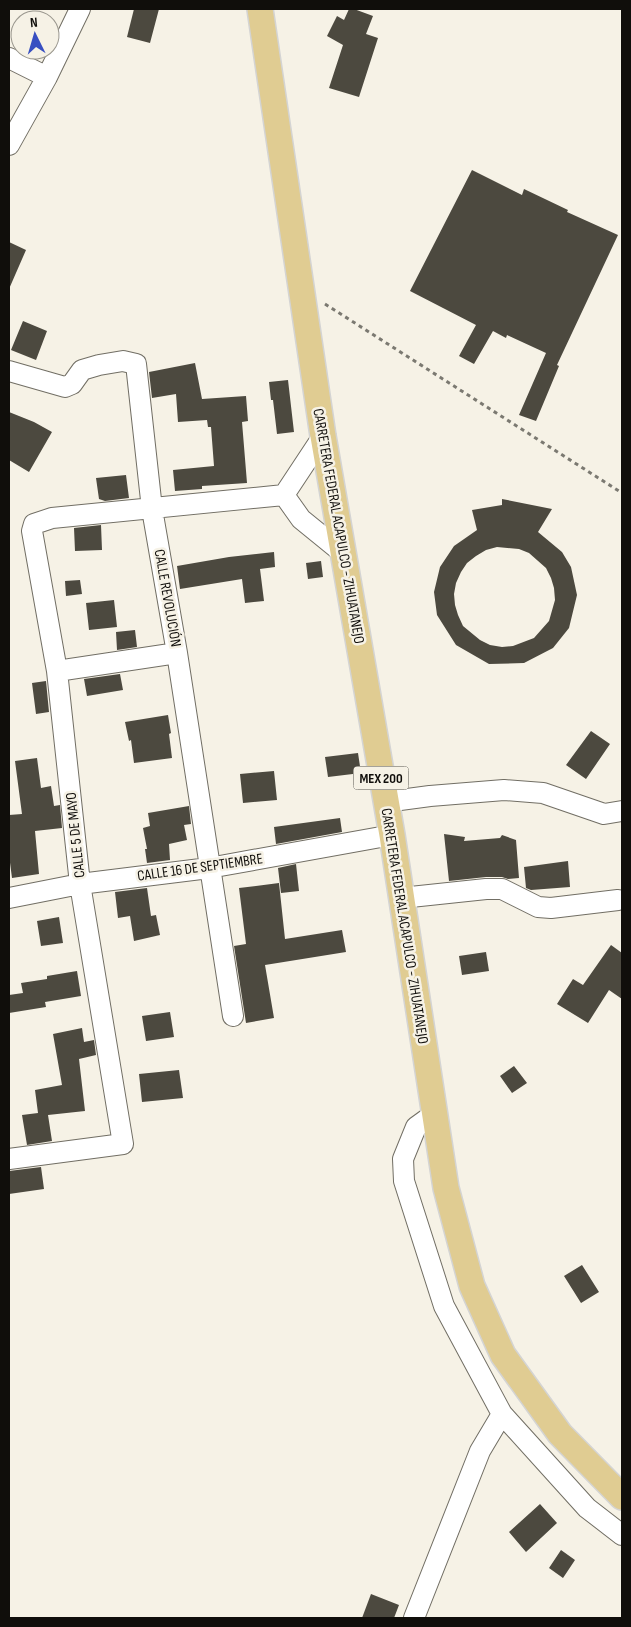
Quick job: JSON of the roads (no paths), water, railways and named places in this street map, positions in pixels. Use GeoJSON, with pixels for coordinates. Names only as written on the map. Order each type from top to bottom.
{"type":"FeatureCollection","features":[{"type":"Feature","properties":{"kind":"main road","name":"CARRETERA FEDERAL ACAPULCO - ZIHUATANEJO"},"geometry":{"type":"LineString","coordinates":[[260,9],[323,436],[392,835],[446,1188],[472,1286],[503,1355],[560,1434],[622,1497]]}},
{"type":"Feature","properties":{"kind":"street"},"geometry":{"type":"LineString","coordinates":[[9,144],[47,77],[80,9]]}},
{"type":"Feature","properties":{"kind":"street"},"geometry":{"type":"LineString","coordinates":[[9,58],[47,77]]}},
{"type":"Feature","properties":{"kind":"street","name":"CALLE REVOLUCIÓN"},"geometry":{"type":"LineString","coordinates":[[9,371],[65,387],[72,384],[82,370],[123,361],[136,364],[152,509],[177,654],[233,1016]]}},
{"type":"Feature","properties":{"kind":"street"},"geometry":{"type":"LineString","coordinates":[[284,495],[323,436]]}},
{"type":"Feature","properties":{"kind":"street"},"geometry":{"type":"LineString","coordinates":[[152,509],[284,495]]}},
{"type":"Feature","properties":{"kind":"street"},"geometry":{"type":"LineString","coordinates":[[284,495],[301,518],[344,554]]}},
{"type":"Feature","properties":{"kind":"street","name":"CALLE 5 DE MAYO"},"geometry":{"type":"LineString","coordinates":[[9,1159],[123,1144],[80,884],[57,671],[32,531],[34,524],[52,518],[152,509]]}},
{"type":"Feature","properties":{"kind":"street"},"geometry":{"type":"LineString","coordinates":[[57,671],[177,654]]}},
{"type":"Feature","properties":{"kind":"street"},"geometry":{"type":"LineString","coordinates":[[386,802],[430,796],[504,790],[544,793],[604,814],[622,811]]}},
{"type":"Feature","properties":{"kind":"street","name":"CALLE 16 DE SEPTIEMBRE"},"geometry":{"type":"LineString","coordinates":[[9,898],[80,884],[209,868],[392,835]]}},
{"type":"Feature","properties":{"kind":"street"},"geometry":{"type":"LineString","coordinates":[[401,898],[502,889],[538,907],[551,908],[618,900]]}},
{"type":"Feature","properties":{"kind":"street"},"geometry":{"type":"LineString","coordinates":[[434,1114],[416,1127],[403,1159],[404,1181],[444,1306],[502,1414],[586,1508],[622,1535]]}},
{"type":"Feature","properties":{"kind":"street"},"geometry":{"type":"LineString","coordinates":[[414,1618],[480,1451],[502,1414]]}}]}
